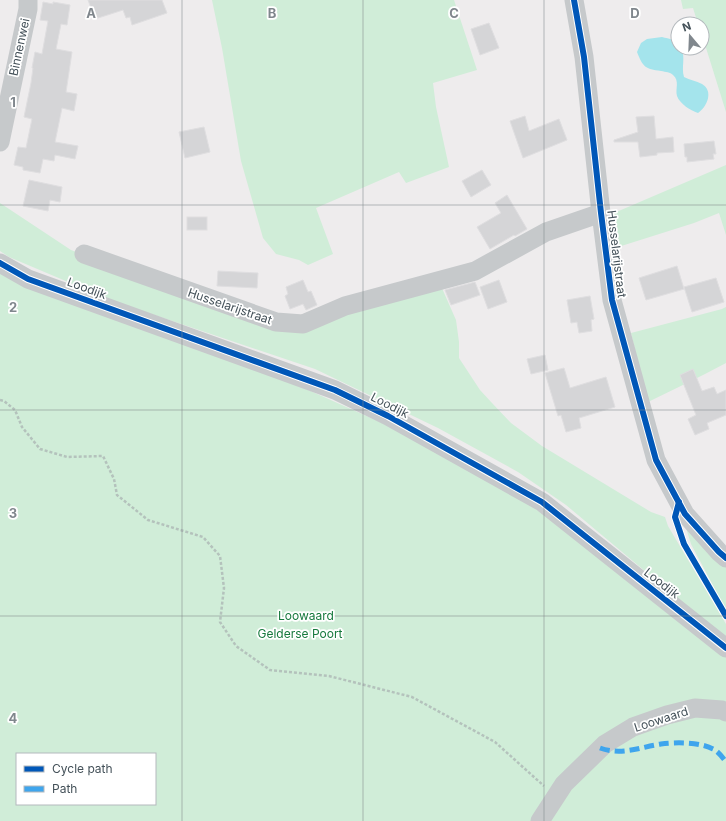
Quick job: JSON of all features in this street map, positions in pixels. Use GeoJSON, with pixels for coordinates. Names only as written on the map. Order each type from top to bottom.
{"type":"FeatureCollection","features":[{"type":"Feature","properties":{"kind":"street","name":"Binnenwei"},"geometry":{"type":"LineString","coordinates":[[0,142],[28,9],[28,0]]}},
{"type":"Feature","properties":{"kind":"street","name":"Husselarijstraat"},"geometry":{"type":"LineString","coordinates":[[574,0],[584,57],[612,300],[656,460],[685,514],[724,553]]}},
{"type":"Feature","properties":{"kind":"street","name":"Husselarijstraat"},"geometry":{"type":"LineString","coordinates":[[84,254],[276,322],[303,324],[345,306],[475,271],[546,232],[601,212]]}},
{"type":"Feature","properties":{"kind":"street","name":"Loodijk"},"geometry":{"type":"LineString","coordinates":[[0,263],[28,279],[335,390],[388,416],[542,502],[726,648]]}},
{"type":"Feature","properties":{"kind":"street","name":"Loowaard"},"geometry":{"type":"LineString","coordinates":[[540,821],[564,784],[605,744],[633,727],[667,715],[695,708],[722,710],[726,712]]}},
{"type":"Feature","properties":{"kind":"path"},"geometry":{"type":"LineString","coordinates":[[0,400],[4,400],[15,410],[22,427],[40,449],[67,457],[103,456],[114,479],[117,495],[148,520],[203,537],[220,556],[224,588],[220,622],[236,646],[270,670],[329,676],[412,697],[495,742],[537,779],[555,798]]}},
{"type":"Feature","properties":{"kind":"green space"},"geometry":{"type":"Polygon","coordinates":[[[212,0],[454,0],[477,70],[433,83],[436,107],[449,167],[406,183],[399,172],[316,208],[333,254],[308,265],[299,260],[276,254],[263,238],[241,161],[222,48],[212,0]]]}},
{"type":"Feature","properties":{"kind":"green space"},"geometry":{"type":"Polygon","coordinates":[[[681,0],[726,0],[726,112],[709,56],[710,56],[710,16],[696,16],[693,8],[683,9],[681,0]]]}},
{"type":"Feature","properties":{"kind":"green space"},"geometry":{"type":"Polygon","coordinates":[[[726,165],[726,235],[719,213],[694,223],[615,248],[610,218],[614,213],[726,165]]]}},
{"type":"Feature","properties":{"kind":"green space"},"geometry":{"type":"Polygon","coordinates":[[[0,203],[71,250],[281,331],[380,301],[441,286],[456,320],[459,342],[459,358],[480,390],[511,423],[542,446],[651,512],[665,517],[668,526],[726,624],[726,639],[566,505],[518,472],[438,428],[315,369],[113,301],[9,257],[0,251],[0,203]]]}},
{"type":"Feature","properties":{"kind":"green space","name":"Gelderse Poort"},"geometry":{"type":"Polygon","coordinates":[[[0,271],[306,389],[389,426],[527,502],[726,654],[726,821],[0,821],[0,271]]]}},
{"type":"Feature","properties":{"kind":"green space"},"geometry":{"type":"Polygon","coordinates":[[[726,307],[726,363],[648,402],[631,333],[726,307]]]}},
{"type":"Feature","properties":{"kind":"green space"},"geometry":{"type":"Polygon","coordinates":[[[681,512],[726,567],[726,610],[691,544],[681,512]]]}},
{"type":"Feature","properties":{"kind":"water"},"geometry":{"type":"Polygon","coordinates":[[[662,37],[670,39],[670,56],[683,56],[684,77],[706,87],[708,91],[708,99],[704,107],[698,113],[680,102],[677,96],[676,80],[671,73],[648,68],[643,64],[637,52],[641,43],[647,39],[662,37]]]}},
{"type":"Feature","properties":{"kind":"building"},"geometry":{"type":"Polygon","coordinates":[[[88,0],[162,0],[167,13],[132,25],[130,17],[126,18],[123,10],[95,19],[88,0]]]}},
{"type":"Feature","properties":{"kind":"building"},"geometry":{"type":"Polygon","coordinates":[[[43,2],[70,5],[67,25],[61,24],[56,49],[72,52],[66,92],[77,94],[74,111],[62,108],[55,142],[78,146],[75,159],[55,155],[54,161],[43,159],[40,173],[23,170],[23,167],[14,165],[18,147],[26,148],[32,119],[24,117],[31,83],[35,52],[42,54],[48,21],[40,20],[43,2]]]}},
{"type":"Feature","properties":{"kind":"building"},"geometry":{"type":"Polygon","coordinates":[[[489,23],[499,48],[480,55],[471,29],[489,23]]]}},
{"type":"Feature","properties":{"kind":"building"},"geometry":{"type":"Polygon","coordinates":[[[525,116],[529,131],[559,119],[567,140],[523,158],[510,121],[525,116]]]}},
{"type":"Feature","properties":{"kind":"building"},"geometry":{"type":"Polygon","coordinates":[[[654,116],[656,139],[673,137],[674,152],[657,153],[657,155],[640,157],[638,142],[614,142],[614,140],[638,132],[636,117],[654,116]]]}},
{"type":"Feature","properties":{"kind":"building"},"geometry":{"type":"Polygon","coordinates":[[[204,127],[210,152],[185,158],[179,132],[204,127]]]}},
{"type":"Feature","properties":{"kind":"building"},"geometry":{"type":"Polygon","coordinates":[[[714,141],[716,154],[713,154],[714,159],[687,162],[684,144],[714,141]]]}},
{"type":"Feature","properties":{"kind":"building"},"geometry":{"type":"Polygon","coordinates":[[[482,170],[491,185],[471,197],[462,181],[482,170]]]}},
{"type":"Feature","properties":{"kind":"building"},"geometry":{"type":"Polygon","coordinates":[[[29,180],[62,187],[60,202],[50,200],[48,211],[23,206],[29,180]]]}},
{"type":"Feature","properties":{"kind":"building"},"geometry":{"type":"Polygon","coordinates":[[[507,195],[527,229],[490,249],[477,227],[501,213],[495,203],[507,195]]]}},
{"type":"Feature","properties":{"kind":"building"},"geometry":{"type":"Polygon","coordinates":[[[187,217],[207,217],[207,230],[187,230],[187,217]]]}},
{"type":"Feature","properties":{"kind":"building"},"geometry":{"type":"Polygon","coordinates":[[[677,266],[684,289],[646,300],[639,278],[677,266]]]}},
{"type":"Feature","properties":{"kind":"building"},"geometry":{"type":"Polygon","coordinates":[[[218,271],[258,273],[257,288],[217,286],[218,271]]]}},
{"type":"Feature","properties":{"kind":"building"},"geometry":{"type":"Polygon","coordinates":[[[716,278],[724,302],[692,312],[684,287],[716,278]]]}},
{"type":"Feature","properties":{"kind":"building"},"geometry":{"type":"Polygon","coordinates":[[[303,280],[308,292],[311,291],[317,305],[306,310],[303,304],[290,309],[285,296],[288,294],[286,287],[303,280]]]}},
{"type":"Feature","properties":{"kind":"building"},"geometry":{"type":"Polygon","coordinates":[[[499,280],[507,302],[488,309],[480,287],[499,280]]]}},
{"type":"Feature","properties":{"kind":"building"},"geometry":{"type":"Polygon","coordinates":[[[475,282],[480,295],[451,305],[445,290],[475,282]]]}},
{"type":"Feature","properties":{"kind":"building"},"geometry":{"type":"Polygon","coordinates":[[[590,296],[594,319],[591,320],[592,331],[579,333],[577,322],[571,323],[567,300],[590,296]]]}},
{"type":"Feature","properties":{"kind":"building"},"geometry":{"type":"Polygon","coordinates":[[[545,355],[548,370],[531,374],[527,359],[545,355]]]}},
{"type":"Feature","properties":{"kind":"building"},"geometry":{"type":"Polygon","coordinates":[[[564,368],[570,388],[606,377],[615,407],[579,418],[581,428],[566,432],[561,415],[558,416],[545,373],[564,368]]]}},
{"type":"Feature","properties":{"kind":"building"},"geometry":{"type":"Polygon","coordinates":[[[693,369],[702,391],[714,387],[717,394],[726,390],[726,415],[707,423],[709,429],[695,435],[688,419],[696,415],[680,375],[693,369]]]}},
{"type":"Feature","properties":{"kind":"marked path"},"geometry":{"type":"LineString","coordinates":[[600,748],[623,751],[667,743],[695,744],[715,750],[726,762]]}},
{"type":"Feature","properties":{"kind":"cycle path"},"geometry":{"type":"LineString","coordinates":[[574,0],[584,57],[612,300],[656,460],[685,514],[726,558]]}},
{"type":"Feature","properties":{"kind":"cycle path"},"geometry":{"type":"LineString","coordinates":[[0,263],[28,279],[335,390],[388,416],[542,502],[726,648]]}},
{"type":"Feature","properties":{"kind":"cycle path"},"geometry":{"type":"LineString","coordinates":[[679,502],[675,517],[684,544],[726,616]]}}]}
